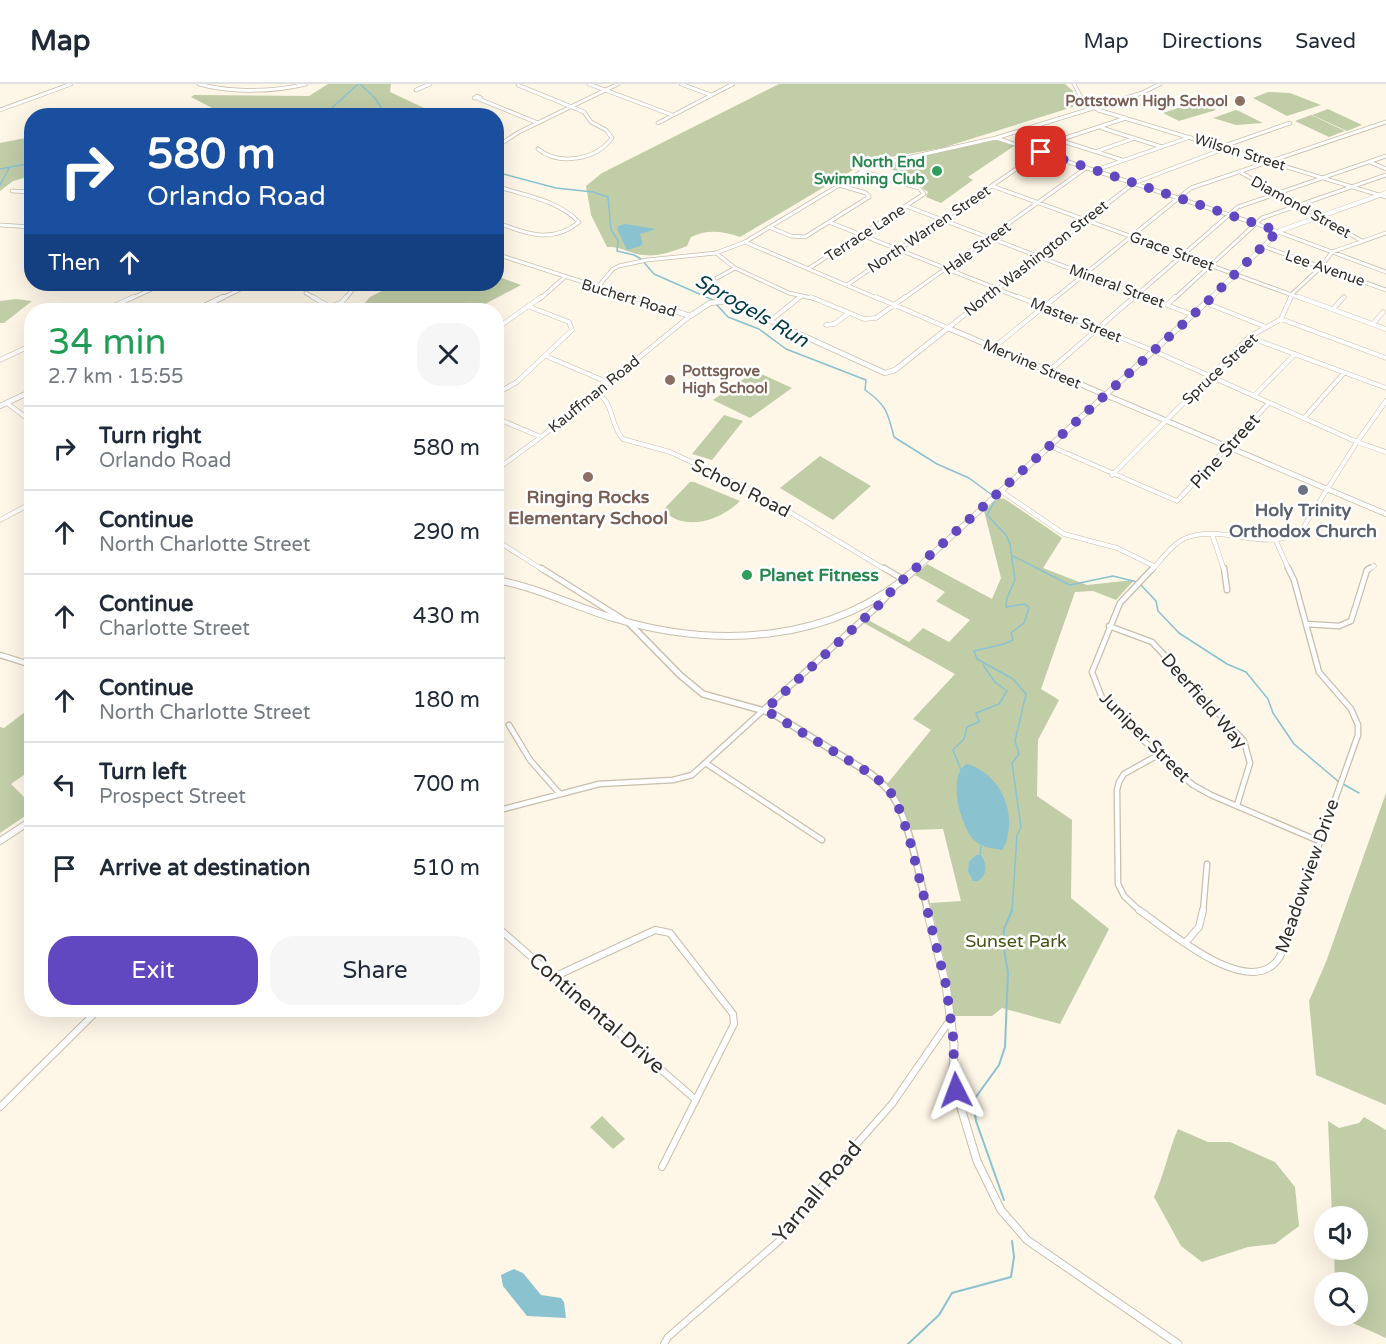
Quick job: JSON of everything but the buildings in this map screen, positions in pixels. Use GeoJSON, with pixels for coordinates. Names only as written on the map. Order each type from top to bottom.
{"type":"FeatureCollection","features":[{"type":"Feature","properties":{"kind":"main road"},"geometry":{"type":"LineString","coordinates":[[504,582],[548,591],[629,623],[671,633],[710,636],[774,633],[812,626],[847,614],[904,580],[1206,303],[1265,247],[1278,231],[1384,195]]}},
{"type":"Feature","properties":{"kind":"main road"},"geometry":{"type":"LineString","coordinates":[[0,842],[24,826]]}},
{"type":"Feature","properties":{"kind":"street"},"geometry":{"type":"LineString","coordinates":[[0,110],[71,84]]}},
{"type":"Feature","properties":{"kind":"street"},"geometry":{"type":"LineString","coordinates":[[199,84],[212,88],[277,88],[306,84]]}},
{"type":"Feature","properties":{"kind":"street"},"geometry":{"type":"LineString","coordinates":[[416,90],[427,84]]}},
{"type":"Feature","properties":{"kind":"street"},"geometry":{"type":"LineString","coordinates":[[513,85],[518,84],[584,112],[591,122],[606,130],[612,138],[610,142],[585,157],[571,160],[557,159],[538,149]]}},
{"type":"Feature","properties":{"kind":"street"},"geometry":{"type":"LineString","coordinates":[[589,84],[672,115]]}},
{"type":"Feature","properties":{"kind":"street"},"geometry":{"type":"LineString","coordinates":[[504,142],[618,84]]}},
{"type":"Feature","properties":{"kind":"street"},"geometry":{"type":"LineString","coordinates":[[681,84],[711,95]]}},
{"type":"Feature","properties":{"kind":"street"},"geometry":{"type":"LineString","coordinates":[[688,86],[693,84]]}},
{"type":"Feature","properties":{"kind":"street"},"geometry":{"type":"LineString","coordinates":[[658,123],[733,84]]}},
{"type":"Feature","properties":{"kind":"street"},"geometry":{"type":"LineString","coordinates":[[1080,84],[1074,85],[1082,99],[1094,108]]}},
{"type":"Feature","properties":{"kind":"street"},"geometry":{"type":"LineString","coordinates":[[597,288],[613,269],[647,260],[716,253],[745,242],[839,184],[873,166],[996,138],[1150,90],[1160,84]]}},
{"type":"Feature","properties":{"kind":"street"},"geometry":{"type":"LineString","coordinates":[[479,99],[501,108]]}},
{"type":"Feature","properties":{"kind":"street","name":"Wilson Street"},"geometry":{"type":"LineString","coordinates":[[1094,108],[1384,195]]}},
{"type":"Feature","properties":{"kind":"street"},"geometry":{"type":"LineString","coordinates":[[504,109],[538,123]]}},
{"type":"Feature","properties":{"kind":"street"},"geometry":{"type":"LineString","coordinates":[[1032,149],[1126,118]]}},
{"type":"Feature","properties":{"kind":"street"},"geometry":{"type":"LineString","coordinates":[[994,347],[1195,185],[1272,162],[1386,122]]}},
{"type":"Feature","properties":{"kind":"street","name":"North Washington Street"},"geometry":{"type":"LineString","coordinates":[[891,372],[1134,183],[1290,123]]}},
{"type":"Feature","properties":{"kind":"street"},"geometry":{"type":"LineString","coordinates":[[1100,127],[1162,147]]}},
{"type":"Feature","properties":{"kind":"street"},"geometry":{"type":"LineString","coordinates":[[1095,171],[1190,137]]}},
{"type":"Feature","properties":{"kind":"street"},"geometry":{"type":"LineString","coordinates":[[996,138],[1229,214],[1386,272]]}},
{"type":"Feature","properties":{"kind":"street"},"geometry":{"type":"LineString","coordinates":[[1096,152],[1135,138]]}},
{"type":"Feature","properties":{"kind":"street"},"geometry":{"type":"LineString","coordinates":[[1059,140],[1122,160]]}},
{"type":"Feature","properties":{"kind":"street","name":"North Warren Street"},"geometry":{"type":"LineString","coordinates":[[847,285],[1041,152]]}},
{"type":"Feature","properties":{"kind":"street"},"geometry":{"type":"LineString","coordinates":[[1049,371],[1229,214],[1243,205],[1386,156]]}},
{"type":"Feature","properties":{"kind":"street"},"geometry":{"type":"LineString","coordinates":[[1370,162],[1386,170]]}},
{"type":"Feature","properties":{"kind":"street","name":"Hale Street"},"geometry":{"type":"LineString","coordinates":[[848,314],[864,319],[881,316],[1086,168]]}},
{"type":"Feature","properties":{"kind":"street","name":"Terrace Lane"},"geometry":{"type":"LineString","coordinates":[[807,269],[923,195],[923,190],[861,171]]}},
{"type":"Feature","properties":{"kind":"street","name":"Diamond Street"},"geometry":{"type":"LineString","coordinates":[[1240,172],[1362,241]]}},
{"type":"Feature","properties":{"kind":"street"},"geometry":{"type":"LineString","coordinates":[[1167,304],[1265,216],[1386,175]]}},
{"type":"Feature","properties":{"kind":"street"},"geometry":{"type":"LineString","coordinates":[[769,227],[791,236],[802,237],[869,197],[868,194],[839,184]]}},
{"type":"Feature","properties":{"kind":"street","name":"Grace Street"},"geometry":{"type":"LineString","coordinates":[[992,186],[1386,329]]}},
{"type":"Feature","properties":{"kind":"street"},"geometry":{"type":"LineString","coordinates":[[504,188],[551,203],[572,213],[579,222],[570,231],[545,237],[504,224]]}},
{"type":"Feature","properties":{"kind":"street"},"geometry":{"type":"LineString","coordinates":[[12,191],[24,192]]}},
{"type":"Feature","properties":{"kind":"street","name":"Mineral Street"},"geometry":{"type":"LineString","coordinates":[[906,206],[1193,315]]}},
{"type":"Feature","properties":{"kind":"street","name":"Master Street"},"geometry":{"type":"LineString","coordinates":[[830,222],[1154,351],[1357,442],[1386,452]]}},
{"type":"Feature","properties":{"kind":"street"},"geometry":{"type":"LineString","coordinates":[[0,225],[24,226]]}},
{"type":"Feature","properties":{"kind":"street"},"geometry":{"type":"LineString","coordinates":[[1386,235],[1379,235],[1332,252],[1321,267],[1292,294],[1281,320],[1386,358]]}},
{"type":"Feature","properties":{"kind":"street","name":"Mervine Street"},"geometry":{"type":"LineString","coordinates":[[745,242],[1386,514]]}},
{"type":"Feature","properties":{"kind":"street","name":"Lee Avenue"},"geometry":{"type":"LineString","coordinates":[[1265,247],[1386,290]]}},
{"type":"Feature","properties":{"kind":"street"},"geometry":{"type":"LineString","coordinates":[[716,253],[735,268],[800,297],[814,298],[848,314],[834,324],[826,325]]}},
{"type":"Feature","properties":{"kind":"street","name":"Buchert Road"},"geometry":{"type":"LineString","coordinates":[[504,257],[690,316],[714,303],[727,301],[878,371],[891,372]]}},
{"type":"Feature","properties":{"kind":"street"},"geometry":{"type":"LineString","coordinates":[[717,278],[735,268]]}},
{"type":"Feature","properties":{"kind":"street"},"geometry":{"type":"LineString","coordinates":[[504,324],[530,307],[565,278]]}},
{"type":"Feature","properties":{"kind":"street"},"geometry":{"type":"LineString","coordinates":[[121,303],[147,291]]}},
{"type":"Feature","properties":{"kind":"street"},"geometry":{"type":"LineString","coordinates":[[211,303],[236,291]]}},
{"type":"Feature","properties":{"kind":"street"},"geometry":{"type":"LineString","coordinates":[[337,303],[349,296],[352,291]]}},
{"type":"Feature","properties":{"kind":"street"},"geometry":{"type":"LineString","coordinates":[[306,293],[323,303]]}},
{"type":"Feature","properties":{"kind":"street"},"geometry":{"type":"LineString","coordinates":[[771,321],[800,297]]}},
{"type":"Feature","properties":{"kind":"street"},"geometry":{"type":"LineString","coordinates":[[1333,309],[1344,297]]}},
{"type":"Feature","properties":{"kind":"street"},"geometry":{"type":"LineString","coordinates":[[1206,303],[1266,327]]}},
{"type":"Feature","properties":{"kind":"street"},"geometry":{"type":"LineString","coordinates":[[504,389],[517,382],[570,333],[572,326],[561,318],[530,307]]}},
{"type":"Feature","properties":{"kind":"street"},"geometry":{"type":"LineString","coordinates":[[1373,324],[1383,312]]}},
{"type":"Feature","properties":{"kind":"street","name":"Kauffman Road"},"geometry":{"type":"LineString","coordinates":[[504,464],[541,437],[690,316]]}},
{"type":"Feature","properties":{"kind":"street","name":"Spruce Street"},"geometry":{"type":"LineString","coordinates":[[1112,475],[1249,337],[1281,320]]}},
{"type":"Feature","properties":{"kind":"street"},"geometry":{"type":"LineString","coordinates":[[1249,337],[1386,388]]}},
{"type":"Feature","properties":{"kind":"street"},"geometry":{"type":"LineString","coordinates":[[0,360],[24,349]]}},
{"type":"Feature","properties":{"kind":"street","name":"Pine Street"},"geometry":{"type":"LineString","coordinates":[[1254,396],[1295,354]]}},
{"type":"Feature","properties":{"kind":"street"},"geometry":{"type":"LineString","coordinates":[[546,356],[607,382]]}},
{"type":"Feature","properties":{"kind":"street"},"geometry":{"type":"LineString","coordinates":[[1304,418],[1344,373]]}},
{"type":"Feature","properties":{"kind":"street","name":"School Road"},"geometry":{"type":"LineString","coordinates":[[596,392],[605,396],[610,404],[617,434],[623,439],[670,452],[760,494],[904,580]]}},
{"type":"Feature","properties":{"kind":"street"},"geometry":{"type":"LineString","coordinates":[[0,406],[24,395]]}},
{"type":"Feature","properties":{"kind":"street"},"geometry":{"type":"LineString","coordinates":[[1276,541],[1288,539],[1301,531],[1357,442],[1386,401]]}},
{"type":"Feature","properties":{"kind":"street"},"geometry":{"type":"LineString","coordinates":[[7,403],[24,416]]}},
{"type":"Feature","properties":{"kind":"street","name":"Pine Street"},"geometry":{"type":"LineString","coordinates":[[1112,475],[1173,501],[1182,499],[1269,403]]}},
{"type":"Feature","properties":{"kind":"street"},"geometry":{"type":"LineString","coordinates":[[504,421],[541,437]]}},
{"type":"Feature","properties":{"kind":"street"},"geometry":{"type":"LineString","coordinates":[[1050,446],[1112,475]]}},
{"type":"Feature","properties":{"kind":"street"},"geometry":{"type":"LineString","coordinates":[[999,493],[1064,534],[1117,548],[1154,566]]}},
{"type":"Feature","properties":{"kind":"street"},"geometry":{"type":"LineString","coordinates":[[0,520],[24,507]]}},
{"type":"Feature","properties":{"kind":"street"},"geometry":{"type":"LineString","coordinates":[[1212,534],[1225,571],[1227,590]]}},
{"type":"Feature","properties":{"kind":"street","name":"Juniper Street"},"geometry":{"type":"LineString","coordinates":[[1276,541],[1212,534],[1187,537],[1178,542],[1120,603],[1092,672],[1097,690],[1109,706],[1158,755],[1193,784],[1211,795],[1319,841]]}},
{"type":"Feature","properties":{"kind":"street","name":"Meadowview Drive"},"geometry":{"type":"LineString","coordinates":[[1158,755],[1124,774],[1117,790],[1118,884],[1124,896],[1134,908],[1216,962],[1242,974],[1259,973],[1273,967],[1278,961],[1358,735],[1358,725],[1351,709],[1319,672],[1294,580],[1276,541]]}},
{"type":"Feature","properties":{"kind":"street"},"geometry":{"type":"LineString","coordinates":[[504,545],[629,623],[693,687],[710,697],[765,710],[871,774],[886,786],[896,800],[909,837],[938,951],[946,985],[954,1044],[953,1075],[956,1090],[977,1161],[987,1185],[1001,1210],[1027,1240],[1178,1344]]}},
{"type":"Feature","properties":{"kind":"street"},"geometry":{"type":"LineString","coordinates":[[1306,624],[1339,626],[1351,621],[1367,570],[1374,566]]}},
{"type":"Feature","properties":{"kind":"street"},"geometry":{"type":"LineString","coordinates":[[504,809],[611,782],[687,778],[707,764],[881,603],[894,588]]}},
{"type":"Feature","properties":{"kind":"street","name":"Deerfield Way"},"geometry":{"type":"LineString","coordinates":[[1109,626],[1152,642],[1244,741],[1250,764],[1237,805]]}},
{"type":"Feature","properties":{"kind":"street"},"geometry":{"type":"LineString","coordinates":[[0,656],[24,662]]}},
{"type":"Feature","properties":{"kind":"street"},"geometry":{"type":"LineString","coordinates":[[509,724],[533,764],[560,794]]}},
{"type":"Feature","properties":{"kind":"street"},"geometry":{"type":"LineString","coordinates":[[707,764],[822,840]]}},
{"type":"Feature","properties":{"kind":"street"},"geometry":{"type":"LineString","coordinates":[[1186,942],[1199,927],[1202,919],[1208,864]]}},
{"type":"Feature","properties":{"kind":"street"},"geometry":{"type":"LineString","coordinates":[[556,976],[655,930],[670,933],[733,1014],[734,1024],[662,1167]]}},
{"type":"Feature","properties":{"kind":"street","name":"Continental Drive"},"geometry":{"type":"LineString","coordinates":[[504,933],[696,1100]]}},
{"type":"Feature","properties":{"kind":"street"},"geometry":{"type":"LineString","coordinates":[[0,1107],[91,1017]]}},
{"type":"Feature","properties":{"kind":"street","name":"Yarnall Road"},"geometry":{"type":"LineString","coordinates":[[664,1344],[668,1337],[779,1240],[846,1156],[892,1104],[950,1020]]}},
{"type":"Feature","properties":{"kind":"green space"},"geometry":{"type":"Polygon","coordinates":[[[328,84],[391,84],[390,92],[424,108],[212,108],[191,97],[194,95],[309,96],[328,84]]]}},
{"type":"Feature","properties":{"kind":"green space"},"geometry":{"type":"Polygon","coordinates":[[[779,84],[1065,84],[1073,91],[1073,107],[942,148],[868,161],[740,237],[721,232],[703,233],[691,237],[687,246],[655,255],[607,247],[591,215],[586,186],[602,173],[779,84]]]}},
{"type":"Feature","properties":{"kind":"green space"},"geometry":{"type":"Polygon","coordinates":[[[1268,92],[1290,93],[1321,105],[1287,116],[1253,98],[1268,92]]]}},
{"type":"Feature","properties":{"kind":"green space"},"geometry":{"type":"Polygon","coordinates":[[[1199,101],[1216,110],[1179,121],[1163,113],[1199,101]]]}},
{"type":"Feature","properties":{"kind":"green space"},"geometry":{"type":"Polygon","coordinates":[[[1328,109],[1362,125],[1347,131],[1312,115],[1328,109]]]}},
{"type":"Feature","properties":{"kind":"green space"},"geometry":{"type":"Polygon","coordinates":[[[1236,110],[1263,123],[1236,125],[1213,118],[1236,110]]]}},
{"type":"Feature","properties":{"kind":"green space"},"geometry":{"type":"Polygon","coordinates":[[[1311,115],[1345,131],[1329,137],[1295,121],[1311,115]]]}},
{"type":"Feature","properties":{"kind":"green space"},"geometry":{"type":"Polygon","coordinates":[[[24,138],[24,178],[13,181],[0,191],[0,143],[24,138]]]}},
{"type":"Feature","properties":{"kind":"green space","name":"North End Swimming Club"},"geometry":{"type":"Polygon","coordinates":[[[996,140],[1014,146],[968,177],[973,180],[941,203],[926,197],[928,192],[922,188],[929,180],[878,166],[996,140]]]}},
{"type":"Feature","properties":{"kind":"green space"},"geometry":{"type":"Polygon","coordinates":[[[504,279],[521,285],[487,303],[364,303],[370,297],[382,291],[504,291],[504,279]]]}},
{"type":"Feature","properties":{"kind":"green space"},"geometry":{"type":"Polygon","coordinates":[[[16,299],[32,301],[24,303],[24,307],[4,323],[0,323],[0,301],[16,299]]]}},
{"type":"Feature","properties":{"kind":"green space"},"geometry":{"type":"Polygon","coordinates":[[[755,371],[792,388],[750,418],[713,400],[755,371]]]}},
{"type":"Feature","properties":{"kind":"green space"},"geometry":{"type":"Polygon","coordinates":[[[724,415],[743,421],[712,460],[692,454],[724,415]]]}},
{"type":"Feature","properties":{"kind":"green space"},"geometry":{"type":"Polygon","coordinates":[[[820,456],[871,486],[833,520],[780,488],[820,456]]]}},
{"type":"Feature","properties":{"kind":"green space"},"geometry":{"type":"Polygon","coordinates":[[[690,482],[740,501],[723,514],[703,521],[682,521],[672,517],[663,510],[690,482]]]}},
{"type":"Feature","properties":{"kind":"green space","name":"Sunset Park"},"geometry":{"type":"Polygon","coordinates":[[[999,498],[1005,499],[1062,538],[1043,568],[1087,585],[1134,580],[1116,600],[1093,591],[1075,592],[1041,689],[1059,700],[1038,740],[1037,796],[1072,820],[1071,898],[1109,929],[1060,1024],[1002,1008],[992,1016],[954,1016],[950,983],[930,903],[961,901],[943,829],[910,830],[902,804],[887,784],[931,730],[913,719],[955,674],[864,623],[868,620],[909,642],[923,628],[949,642],[970,620],[936,601],[945,592],[915,575],[927,564],[992,599],[1001,578],[984,511],[999,498]]]}},
{"type":"Feature","properties":{"kind":"green space"},"geometry":{"type":"Polygon","coordinates":[[[24,713],[24,775],[11,784],[24,797],[24,817],[0,833],[0,727],[4,728],[24,713]]]}},
{"type":"Feature","properties":{"kind":"green space"},"geometry":{"type":"Polygon","coordinates":[[[1386,793],[1386,1105],[1316,1075],[1309,1001],[1326,962],[1386,793]]]}},
{"type":"Feature","properties":{"kind":"green space"},"geometry":{"type":"Polygon","coordinates":[[[602,1116],[625,1139],[613,1149],[590,1127],[602,1116]]]}},
{"type":"Feature","properties":{"kind":"green space"},"geometry":{"type":"Polygon","coordinates":[[[1364,1117],[1386,1130],[1386,1338],[1359,1326],[1368,1326],[1368,1272],[1335,1272],[1334,1260],[1368,1260],[1368,1206],[1332,1206],[1328,1121],[1339,1128],[1359,1123],[1364,1117]]]}},
{"type":"Feature","properties":{"kind":"green space"},"geometry":{"type":"Polygon","coordinates":[[[1178,1129],[1208,1142],[1230,1142],[1275,1162],[1295,1187],[1299,1226],[1275,1244],[1248,1247],[1202,1262],[1181,1246],[1154,1197],[1178,1129]]]}},
{"type":"Feature","properties":{"kind":"water"},"geometry":{"type":"Polygon","coordinates":[[[625,224],[656,229],[640,234],[643,245],[627,250],[617,229],[618,226],[625,224]]]}},
{"type":"Feature","properties":{"kind":"water"},"geometry":{"type":"Polygon","coordinates":[[[967,764],[977,768],[993,780],[1004,797],[1009,827],[1002,850],[975,841],[965,825],[958,802],[957,779],[967,764]]]}},
{"type":"Feature","properties":{"kind":"water"},"geometry":{"type":"Polygon","coordinates":[[[976,855],[981,855],[986,869],[978,881],[973,881],[968,871],[969,862],[976,855]]]}},
{"type":"Feature","properties":{"kind":"water"},"geometry":{"type":"Polygon","coordinates":[[[514,1269],[523,1273],[541,1295],[561,1298],[564,1302],[566,1318],[527,1316],[503,1286],[501,1275],[514,1269]]]}},
{"type":"Feature","properties":{"kind":"waterway"},"geometry":{"type":"LineString","coordinates":[[332,108],[358,84]]}},
{"type":"Feature","properties":{"kind":"waterway","name":"Sprogels Run"},"geometry":{"type":"LineString","coordinates":[[360,84],[375,98],[381,108]]}},
{"type":"Feature","properties":{"kind":"waterway"},"geometry":{"type":"LineString","coordinates":[[0,169],[24,164]]}},
{"type":"Feature","properties":{"kind":"waterway"},"geometry":{"type":"LineString","coordinates":[[0,185],[9,168]]}},
{"type":"Feature","properties":{"kind":"waterway","name":"Sprogels Run"},"geometry":{"type":"LineString","coordinates":[[504,174],[556,188],[593,192],[608,197],[611,230],[618,240],[617,251],[634,255],[641,259],[654,274],[713,300]]}},
{"type":"Feature","properties":{"kind":"waterway","name":"Sprogels Run"},"geometry":{"type":"LineString","coordinates":[[716,304],[728,317],[759,329],[786,349],[866,380],[865,390],[882,405],[894,437],[937,464],[969,478],[992,495]]}},
{"type":"Feature","properties":{"kind":"waterway","name":"Sprogels Run"},"geometry":{"type":"LineString","coordinates":[[996,498],[987,515],[1006,535],[1010,544],[1015,580],[1007,598],[1006,607],[1025,604],[1029,608],[1024,623],[1011,633],[1013,640],[974,651],[977,659],[1013,679],[1026,694],[1015,741],[1019,754],[1012,763],[1021,827],[1017,835],[1012,912]]}},
{"type":"Feature","properties":{"kind":"waterway"},"geometry":{"type":"LineString","coordinates":[[1013,556],[1070,585],[1113,576],[1137,582]]}},
{"type":"Feature","properties":{"kind":"waterway"},"geometry":{"type":"LineString","coordinates":[[1141,585],[1156,601],[1158,611],[1179,633],[1227,664],[1246,672],[1268,699],[1273,713],[1294,744],[1339,782]]}},
{"type":"Feature","properties":{"kind":"waterway"},"geometry":{"type":"LineString","coordinates":[[961,770],[953,750],[964,739],[967,727],[979,722],[976,713],[999,704],[1007,691],[995,682],[983,665]]}},
{"type":"Feature","properties":{"kind":"waterway"},"geometry":{"type":"LineString","coordinates":[[1343,784],[1359,793]]}},
{"type":"Feature","properties":{"kind":"waterway"},"geometry":{"type":"LineString","coordinates":[[980,857],[981,846]]}},
{"type":"Feature","properties":{"kind":"waterway","name":"Sprogels Run"},"geometry":{"type":"LineString","coordinates":[[1004,1200],[976,1121],[973,1101],[999,1065],[1005,1047],[1008,972],[1003,944],[1004,929],[1012,910]]}},
{"type":"Feature","properties":{"kind":"waterway","name":"Sprogels Run"},"geometry":{"type":"LineString","coordinates":[[908,1344],[939,1315],[952,1293],[1011,1277],[1014,1257],[1012,1241]]}},
{"type":"Feature","properties":{"kind":"place","name":"Pottstown High School"},"geometry":{"type":"Point","coordinates":[1240,101]}},
{"type":"Feature","properties":{"kind":"place","name":"North End Swimming Club"},"geometry":{"type":"Point","coordinates":[937,171]}},
{"type":"Feature","properties":{"kind":"place","name":"Pottsgrove High School"},"geometry":{"type":"Point","coordinates":[670,380]}},
{"type":"Feature","properties":{"kind":"place","name":"Ringing Rocks Elementary School"},"geometry":{"type":"Point","coordinates":[588,477]}},
{"type":"Feature","properties":{"kind":"place","name":"Holy Trinity Orthodox Church"},"geometry":{"type":"Point","coordinates":[1303,490]}},
{"type":"Feature","properties":{"kind":"place","name":"Planet Fitness"},"geometry":{"type":"Point","coordinates":[747,575]}},
{"type":"Feature","properties":{"kind":"route"},"geometry":{"type":"LineString","coordinates":[[956,1090],[953,1075],[954,1044],[946,985],[909,837],[896,800],[886,786],[871,774],[765,710],[881,603],[894,588],[1206,303],[1265,247],[1278,231],[1041,152]]}}]}
